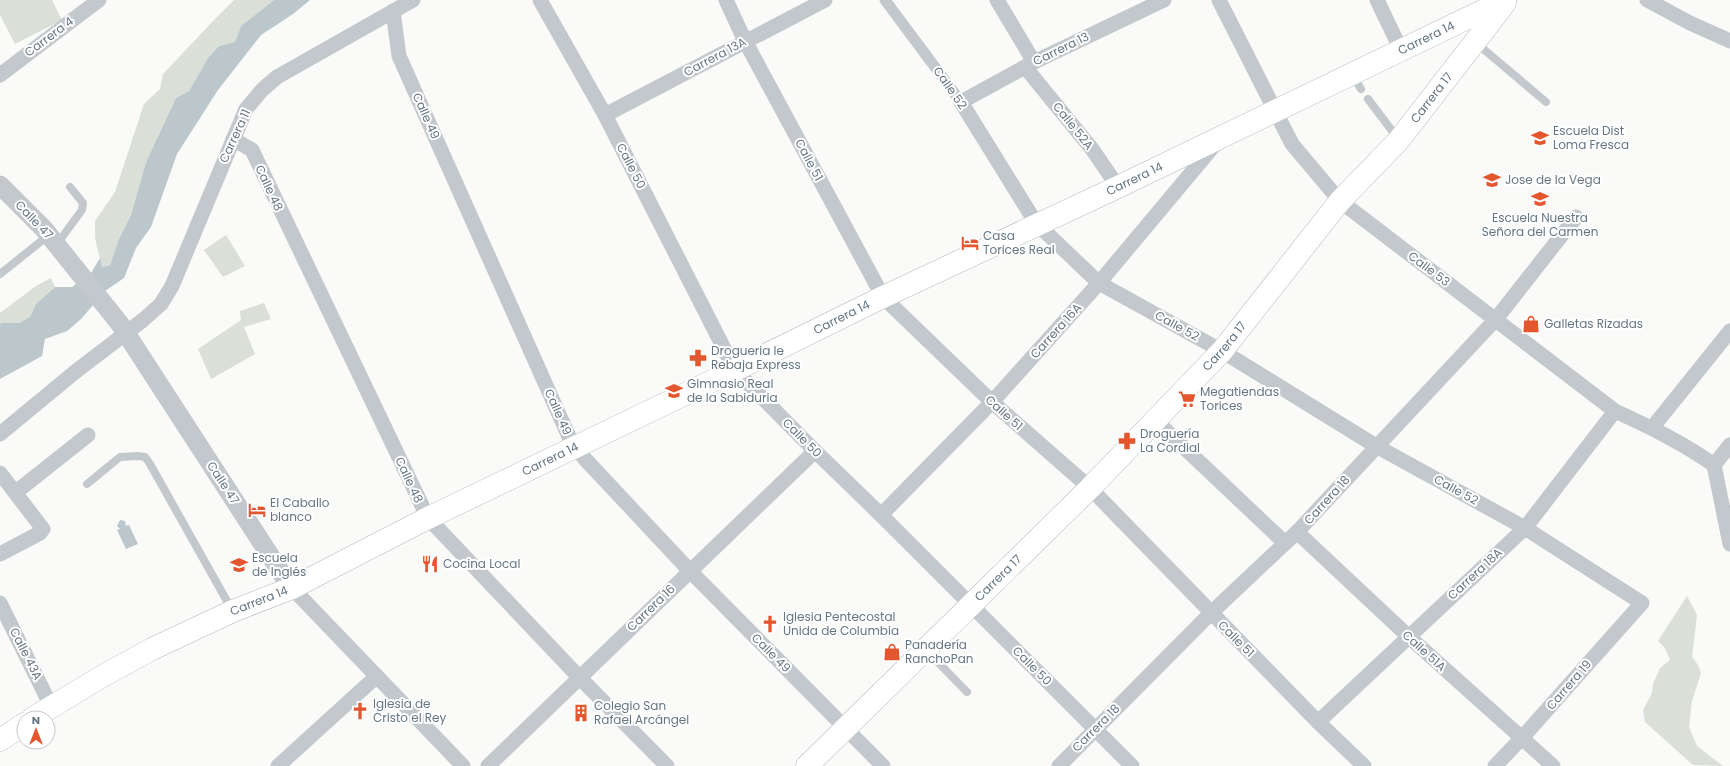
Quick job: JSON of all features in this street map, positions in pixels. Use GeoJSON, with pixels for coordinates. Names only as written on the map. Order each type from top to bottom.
{"type":"FeatureCollection","features":[{"type":"Feature","properties":{"kind":"main road","name":"Carrera 14"},"geometry":{"type":"LineString","coordinates":[[45,710],[100,677],[152,649],[233,611],[292,588],[428,518],[1036,223],[1118,186],[1275,111],[1356,82],[1401,50],[1506,0]]}},
{"type":"Feature","properties":{"kind":"main road","name":"Carrera 17"},"geometry":{"type":"LineString","coordinates":[[807,766],[1090,488],[1222,351],[1340,201],[1399,140],[1506,0]]}},
{"type":"Feature","properties":{"kind":"main road"},"geometry":{"type":"LineString","coordinates":[[0,740],[16,729]]}},
{"type":"Feature","properties":{"kind":"street","name":"Carrera 4"},"geometry":{"type":"LineString","coordinates":[[0,75],[99,0]]}},
{"type":"Feature","properties":{"kind":"street","name":"Carrera 11"},"geometry":{"type":"LineString","coordinates":[[0,434],[75,372],[123,329],[161,304],[172,286],[246,109],[262,90],[277,77],[413,0]]}},
{"type":"Feature","properties":{"kind":"street","name":"Calle 50"},"geometry":{"type":"LineString","coordinates":[[540,0],[605,116],[735,370],[1132,766]]}},
{"type":"Feature","properties":{"kind":"street","name":"Calle 51"},"geometry":{"type":"LineString","coordinates":[[726,0],[745,41],[883,297],[992,402],[1090,488],[1318,722],[1364,766]]}},
{"type":"Feature","properties":{"kind":"street","name":"Carrera 13A"},"geometry":{"type":"LineString","coordinates":[[605,116],[825,0]]}},
{"type":"Feature","properties":{"kind":"street","name":"Calle 52"},"geometry":{"type":"LineString","coordinates":[[885,0],[961,102],[1036,223],[1099,283],[1222,351],[1376,446],[1525,528],[1642,603]]}},
{"type":"Feature","properties":{"kind":"street","name":"Calle 52A"},"geometry":{"type":"LineString","coordinates":[[997,0],[1029,65],[1118,186]]}},
{"type":"Feature","properties":{"kind":"street","name":"Carrera 13"},"geometry":{"type":"LineString","coordinates":[[961,102],[1029,65],[1164,0]]}},
{"type":"Feature","properties":{"kind":"street","name":"Calle 53"},"geometry":{"type":"LineString","coordinates":[[1219,0],[1292,144],[1340,201],[1615,411],[1652,428],[1692,450],[1714,465]]}},
{"type":"Feature","properties":{"kind":"street"},"geometry":{"type":"LineString","coordinates":[[1377,0],[1401,50]]}},
{"type":"Feature","properties":{"kind":"street"},"geometry":{"type":"LineString","coordinates":[[1647,0],[1690,23],[1730,41]]}},
{"type":"Feature","properties":{"kind":"street","name":"Calle 49"},"geometry":{"type":"LineString","coordinates":[[393,11],[399,56],[566,432],[576,447],[690,571],[883,766]]}},
{"type":"Feature","properties":{"kind":"street","name":"Carrera 16A"},"geometry":{"type":"LineString","coordinates":[[881,515],[992,402],[1099,283],[1221,136]]}},
{"type":"Feature","properties":{"kind":"street","name":"Calle 48"},"geometry":{"type":"LineString","coordinates":[[233,139],[252,150],[428,518],[579,678],[668,766]]}},
{"type":"Feature","properties":{"kind":"street","name":"Calle 47"},"geometry":{"type":"LineString","coordinates":[[0,185],[53,239],[123,329],[292,588],[463,766]]}},
{"type":"Feature","properties":{"kind":"street","name":"Carrera 18"},"geometry":{"type":"LineString","coordinates":[[1059,766],[1094,729],[1211,613],[1297,532],[1496,319],[1576,217]]}},
{"type":"Feature","properties":{"kind":"street"},"geometry":{"type":"LineString","coordinates":[[1652,428],[1730,331]]}},
{"type":"Feature","properties":{"kind":"street","name":"Carrera 18A"},"geometry":{"type":"LineString","coordinates":[[1318,722],[1408,636],[1525,528],[1615,411]]}},
{"type":"Feature","properties":{"kind":"street"},"geometry":{"type":"LineString","coordinates":[[1155,420],[1285,543]]}},
{"type":"Feature","properties":{"kind":"street"},"geometry":{"type":"LineString","coordinates":[[16,492],[88,436]]}},
{"type":"Feature","properties":{"kind":"street"},"geometry":{"type":"LineString","coordinates":[[1730,445],[1714,465],[1730,544]]}},
{"type":"Feature","properties":{"kind":"street","name":"Carrera 16"},"geometry":{"type":"LineString","coordinates":[[488,766],[815,451]]}},
{"type":"Feature","properties":{"kind":"street"},"geometry":{"type":"LineString","coordinates":[[0,473],[43,529],[40,533],[0,554]]}},
{"type":"Feature","properties":{"kind":"street","name":"Calle 51A"},"geometry":{"type":"LineString","coordinates":[[1297,532],[1408,636],[1521,739],[1553,766]]}},
{"type":"Feature","properties":{"kind":"street","name":"Calle 43A"},"geometry":{"type":"LineString","coordinates":[[0,603],[51,706]]}},
{"type":"Feature","properties":{"kind":"street","name":"Carrera 19"},"geometry":{"type":"LineString","coordinates":[[1495,766],[1521,739],[1642,603]]}},
{"type":"Feature","properties":{"kind":"street"},"geometry":{"type":"LineString","coordinates":[[278,766],[377,676]]}},
{"type":"Feature","properties":{"kind":"lane"},"geometry":{"type":"LineString","coordinates":[[1475,42],[1546,102]]}},
{"type":"Feature","properties":{"kind":"lane"},"geometry":{"type":"LineString","coordinates":[[1368,99],[1399,140]]}},
{"type":"Feature","properties":{"kind":"lane"},"geometry":{"type":"LineString","coordinates":[[0,274],[53,239],[82,210],[82,203],[70,186]]}},
{"type":"Feature","properties":{"kind":"lane"},"geometry":{"type":"LineString","coordinates":[[87,484],[120,457],[145,457],[233,611]]}},
{"type":"Feature","properties":{"kind":"lane"},"geometry":{"type":"LineString","coordinates":[[925,650],[967,692]]}},
{"type":"Feature","properties":{"kind":"shaded area"},"geometry":{"type":"Polygon","coordinates":[[[0,0],[52,0],[62,20],[15,44],[0,15],[0,0]]]}},
{"type":"Feature","properties":{"kind":"shaded area"},"geometry":{"type":"Polygon","coordinates":[[[234,0],[274,0],[241,26],[235,42],[219,46],[208,58],[189,91],[176,98],[146,162],[131,215],[119,239],[110,265],[102,267],[95,238],[95,221],[115,192],[144,104],[160,89],[163,74],[234,0]]]}},
{"type":"Feature","properties":{"kind":"shaded area"},"geometry":{"type":"Polygon","coordinates":[[[274,0],[310,0],[293,14],[261,35],[218,90],[177,154],[151,227],[136,248],[124,278],[105,291],[81,319],[67,331],[45,339],[42,356],[0,379],[1,323],[19,323],[30,317],[36,304],[55,287],[72,287],[91,273],[100,258],[102,267],[110,265],[119,239],[131,215],[146,162],[176,98],[189,91],[208,58],[219,46],[235,42],[241,26],[274,0]]]}},
{"type":"Feature","properties":{"kind":"shaded area"},"geometry":{"type":"Polygon","coordinates":[[[226,235],[245,266],[223,277],[204,250],[226,235]]]}},
{"type":"Feature","properties":{"kind":"shaded area"},"geometry":{"type":"Polygon","coordinates":[[[51,278],[55,287],[36,304],[30,317],[19,323],[2,323],[0,325],[0,313],[36,286],[51,278]]]}},
{"type":"Feature","properties":{"kind":"shaded area"},"geometry":{"type":"Polygon","coordinates":[[[264,303],[271,319],[244,327],[255,354],[211,379],[198,349],[241,320],[240,311],[264,303]]]}},
{"type":"Feature","properties":{"kind":"shaded area"},"geometry":{"type":"Polygon","coordinates":[[[120,520],[125,521],[126,526],[129,525],[138,544],[126,549],[117,530],[120,529],[117,526],[120,520]]]}},
{"type":"Feature","properties":{"kind":"shaded area"},"geometry":{"type":"Polygon","coordinates":[[[1687,596],[1697,615],[1692,657],[1698,665],[1701,673],[1692,701],[1689,727],[1697,746],[1723,766],[1693,765],[1645,722],[1643,710],[1652,693],[1653,684],[1660,668],[1670,660],[1665,648],[1658,641],[1687,596]]]}},
{"type":"Feature","properties":{"kind":"place","name":"Escuela Dist Loma Fresca"},"geometry":{"type":"Point","coordinates":[1540,138]}},
{"type":"Feature","properties":{"kind":"place","name":"Jose de la Vega"},"geometry":{"type":"Point","coordinates":[1492,180]}},
{"type":"Feature","properties":{"kind":"place","name":"Escuela Nuestra Señora del Carmen"},"geometry":{"type":"Point","coordinates":[1540,199]}},
{"type":"Feature","properties":{"kind":"place","name":"Casa Torices Real"},"geometry":{"type":"Point","coordinates":[970,243]}},
{"type":"Feature","properties":{"kind":"place","name":"Galletas Rizadas"},"geometry":{"type":"Point","coordinates":[1531,324]}},
{"type":"Feature","properties":{"kind":"place","name":"Drogueria le Rebaja Express"},"geometry":{"type":"Point","coordinates":[698,358]}},
{"type":"Feature","properties":{"kind":"place","name":"Gimnasio Real de la Sabiduria"},"geometry":{"type":"Point","coordinates":[674,391]}},
{"type":"Feature","properties":{"kind":"place","name":"Megatiendas Torices"},"geometry":{"type":"Point","coordinates":[1187,399]}},
{"type":"Feature","properties":{"kind":"place","name":"Droguería La Cordial"},"geometry":{"type":"Point","coordinates":[1127,441]}},
{"type":"Feature","properties":{"kind":"place","name":"El Caballo blanco"},"geometry":{"type":"Point","coordinates":[257,510]}},
{"type":"Feature","properties":{"kind":"place","name":"Cocina Local"},"geometry":{"type":"Point","coordinates":[430,564]}},
{"type":"Feature","properties":{"kind":"place","name":"Escuela de Inglés"},"geometry":{"type":"Point","coordinates":[239,565]}},
{"type":"Feature","properties":{"kind":"place","name":"Iglesia Pentecostal Unida de Columbia"},"geometry":{"type":"Point","coordinates":[770,624]}},
{"type":"Feature","properties":{"kind":"place","name":"Panadería RanchoPan"},"geometry":{"type":"Point","coordinates":[892,652]}},
{"type":"Feature","properties":{"kind":"place","name":"Iglesia de Cristo el Rey"},"geometry":{"type":"Point","coordinates":[360,711]}},
{"type":"Feature","properties":{"kind":"place","name":"Colegio San Rafael Arcángel"},"geometry":{"type":"Point","coordinates":[581,713]}}]}
